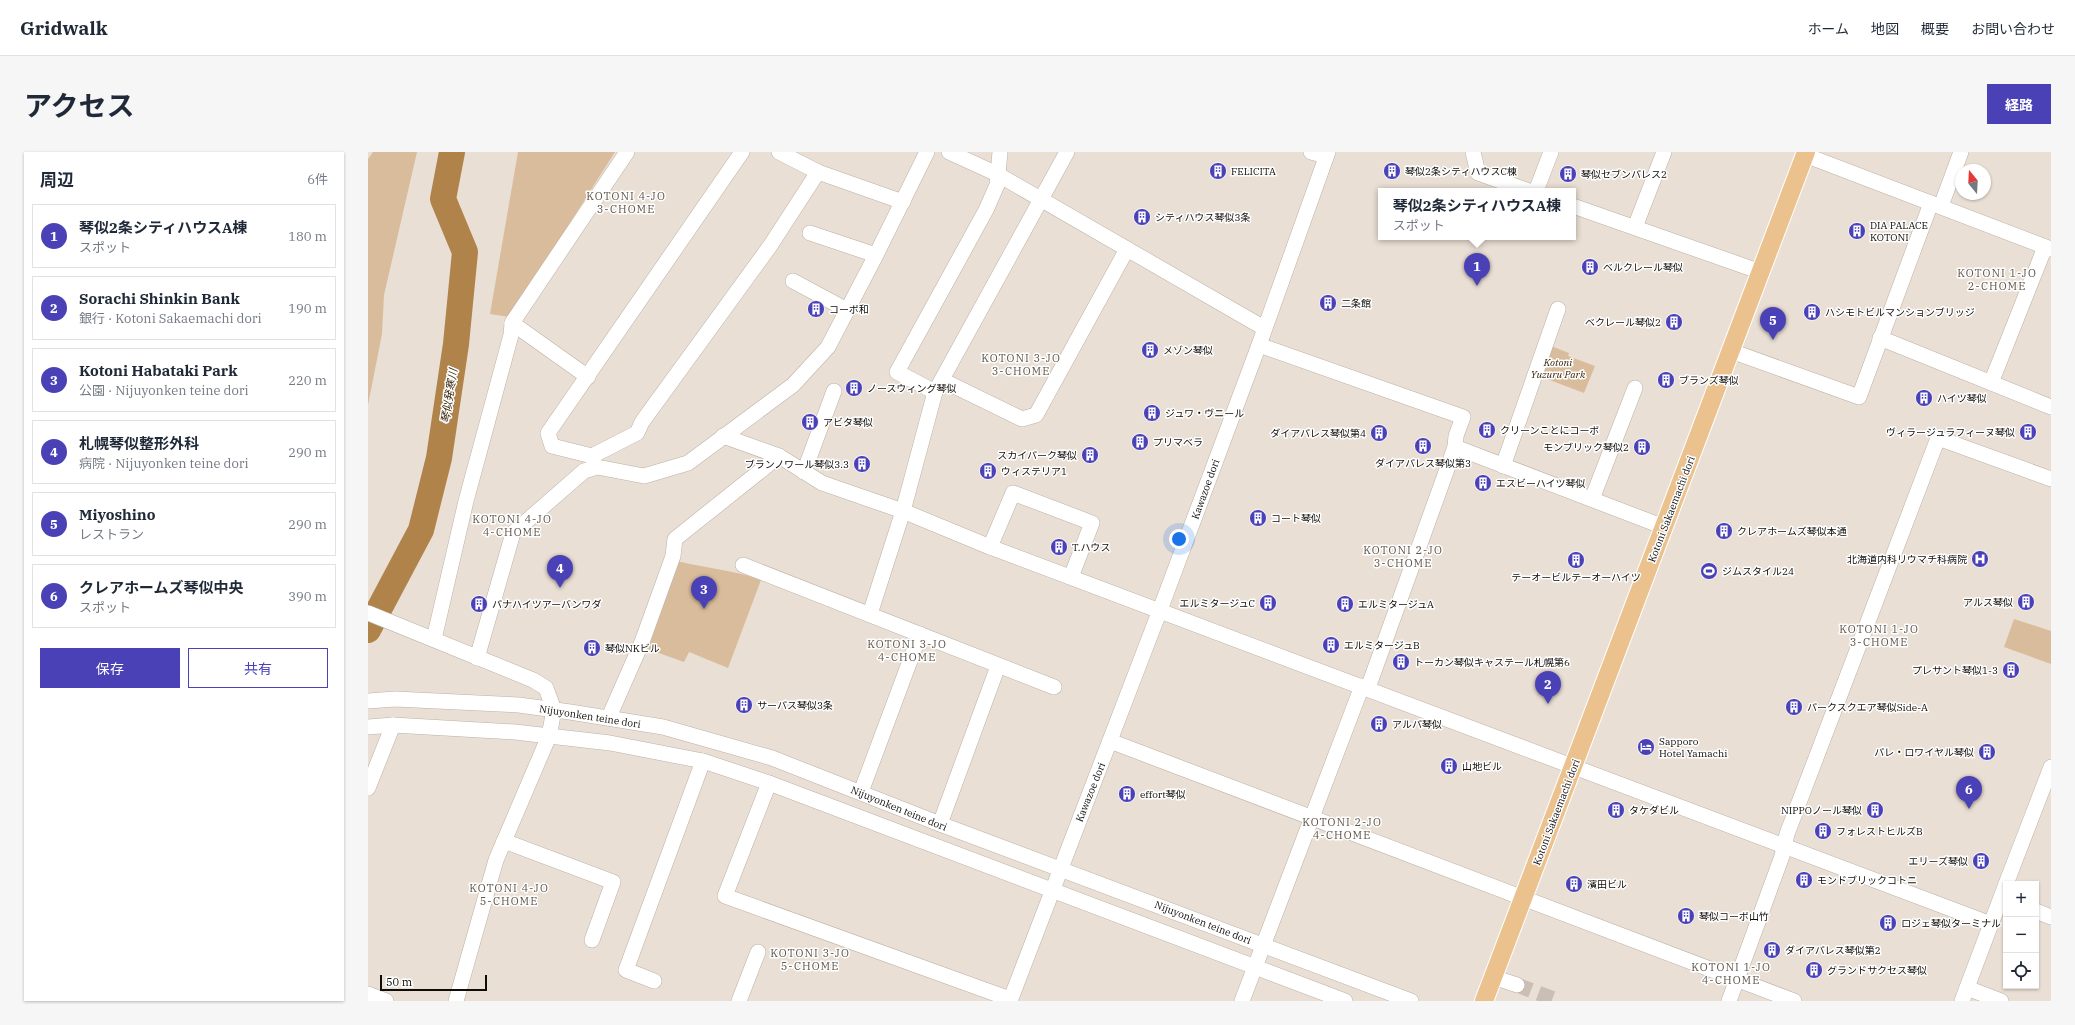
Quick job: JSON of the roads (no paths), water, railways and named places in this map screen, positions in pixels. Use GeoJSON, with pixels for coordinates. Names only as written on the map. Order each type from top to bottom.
{"type":"FeatureCollection","features":[{"type":"Feature","properties":{"kind":"main road","name":"Kotoni Sakaemachi dori"},"geometry":{"type":"LineString","coordinates":[[1484,1001],[1806,154]]}},
{"type":"Feature","properties":{"kind":"street"},"geometry":{"type":"LineString","coordinates":[[434,639],[466,501],[511,335],[512,323],[627,152]]}},
{"type":"Feature","properties":{"kind":"street"},"geometry":{"type":"LineString","coordinates":[[742,152],[548,433],[552,446],[592,456],[637,433],[642,422],[770,246],[818,172]]}},
{"type":"Feature","properties":{"kind":"street"},"geometry":{"type":"LineString","coordinates":[[779,152],[818,172],[903,202]]}},
{"type":"Feature","properties":{"kind":"street"},"geometry":{"type":"LineString","coordinates":[[477,658],[513,532],[584,471],[597,467],[644,476],[688,463],[793,385],[828,347],[903,202],[927,152]]}},
{"type":"Feature","properties":{"kind":"street"},"geometry":{"type":"LineString","coordinates":[[949,152],[997,174],[1264,328]]}},
{"type":"Feature","properties":{"kind":"street"},"geometry":{"type":"LineString","coordinates":[[1000,152],[996,185],[986,210],[897,372],[938,386],[1022,419],[1036,415],[1127,249]]}},
{"type":"Feature","properties":{"kind":"street"},"geometry":{"type":"LineString","coordinates":[[870,614],[903,511],[938,386],[1067,152]]}},
{"type":"Feature","properties":{"kind":"street"},"geometry":{"type":"LineString","coordinates":[[1311,152],[1327,154]]}},
{"type":"Feature","properties":{"kind":"street"},"geometry":{"type":"LineString","coordinates":[[1473,152],[1478,173],[1520,188]]}},
{"type":"Feature","properties":{"kind":"street"},"geometry":{"type":"LineString","coordinates":[[1537,188],[1551,152]]}},
{"type":"Feature","properties":{"kind":"street"},"geometry":{"type":"LineString","coordinates":[[1636,227],[1664,152]]}},
{"type":"Feature","properties":{"kind":"street"},"geometry":{"type":"LineString","coordinates":[[1731,351],[1859,397],[1880,338],[1936,205],[1961,152]]}},
{"type":"Feature","properties":{"kind":"street","name":"Kawazoe dori"},"geometry":{"type":"LineString","coordinates":[[1010,1000],[1160,610],[1259,345],[1327,154]]}},
{"type":"Feature","properties":{"kind":"street"},"geometry":{"type":"LineString","coordinates":[[1806,154],[2048,248],[1991,383]]}},
{"type":"Feature","properties":{"kind":"street"},"geometry":{"type":"LineString","coordinates":[[1576,207],[1761,272]]}},
{"type":"Feature","properties":{"kind":"street"},"geometry":{"type":"LineString","coordinates":[[810,233],[876,255]]}},
{"type":"Feature","properties":{"kind":"street"},"geometry":{"type":"LineString","coordinates":[[793,281],[847,310]]}},
{"type":"Feature","properties":{"kind":"street"},"geometry":{"type":"LineString","coordinates":[[1503,466],[1558,309]]}},
{"type":"Feature","properties":{"kind":"street"},"geometry":{"type":"LineString","coordinates":[[512,323],[588,377]]}},
{"type":"Feature","properties":{"kind":"street"},"geometry":{"type":"LineString","coordinates":[[1880,338],[2051,407]]}},
{"type":"Feature","properties":{"kind":"street"},"geometry":{"type":"LineString","coordinates":[[1242,1001],[1312,818],[1365,687],[1455,447],[1456,436],[1463,417],[1259,345]]}},
{"type":"Feature","properties":{"kind":"street"},"geometry":{"type":"LineString","coordinates":[[1592,499],[1635,388]]}},
{"type":"Feature","properties":{"kind":"street"},"geometry":{"type":"LineString","coordinates":[[804,472],[834,391]]}},
{"type":"Feature","properties":{"kind":"street"},"geometry":{"type":"LineString","coordinates":[[723,436],[779,456],[822,482],[903,511],[990,547],[1574,765],[1991,924]]}},
{"type":"Feature","properties":{"kind":"street"},"geometry":{"type":"LineString","coordinates":[[1729,1001],[1787,834],[1938,438],[2051,479]]}},
{"type":"Feature","properties":{"kind":"street"},"geometry":{"type":"LineString","coordinates":[[1455,447],[1664,526]]}},
{"type":"Feature","properties":{"kind":"street"},"geometry":{"type":"LineString","coordinates":[[609,718],[642,642],[673,556],[675,539],[779,456]]}},
{"type":"Feature","properties":{"kind":"street"},"geometry":{"type":"LineString","coordinates":[[990,547],[1013,493],[1092,523],[1071,577]]}},
{"type":"Feature","properties":{"kind":"street"},"geometry":{"type":"LineString","coordinates":[[743,565],[1054,687]]}},
{"type":"Feature","properties":{"kind":"street"},"geometry":{"type":"LineString","coordinates":[[368,613],[533,680],[546,688],[554,710],[549,736],[496,860],[456,1001]]}},
{"type":"Feature","properties":{"kind":"street"},"geometry":{"type":"LineString","coordinates":[[861,792],[920,634]]}},
{"type":"Feature","properties":{"kind":"street"},"geometry":{"type":"LineString","coordinates":[[940,824],[998,666]]}},
{"type":"Feature","properties":{"kind":"street","name":"Nijuyonken teine dori"},"geometry":{"type":"LineString","coordinates":[[368,701],[395,699],[519,705],[663,727],[772,758],[940,824],[1411,1001]]}},
{"type":"Feature","properties":{"kind":"street"},"geometry":{"type":"LineString","coordinates":[[368,788],[381,726],[516,732],[610,743],[703,761],[769,783],[1345,1001]]}},
{"type":"Feature","properties":{"kind":"street"},"geometry":{"type":"LineString","coordinates":[[1110,741],[1794,1001]]}},
{"type":"Feature","properties":{"kind":"street"},"geometry":{"type":"LineString","coordinates":[[654,981],[626,970],[703,761]]}},
{"type":"Feature","properties":{"kind":"street"},"geometry":{"type":"LineString","coordinates":[[2009,881],[2046,795],[2051,767]]}},
{"type":"Feature","properties":{"kind":"street"},"geometry":{"type":"LineString","coordinates":[[769,783],[725,896],[1010,1000]]}},
{"type":"Feature","properties":{"kind":"street"},"geometry":{"type":"LineString","coordinates":[[504,841],[613,882],[592,940]]}},
{"type":"Feature","properties":{"kind":"street"},"geometry":{"type":"LineString","coordinates":[[2001,1001],[1965,995],[2003,896]]}},
{"type":"Feature","properties":{"kind":"street"},"geometry":{"type":"LineString","coordinates":[[2039,912],[2051,917]]}},
{"type":"Feature","properties":{"kind":"street"},"geometry":{"type":"LineString","coordinates":[[739,1001],[758,952]]}},
{"type":"Feature","properties":{"kind":"street"},"geometry":{"type":"LineString","coordinates":[[1494,977],[1517,985]]}},
{"type":"Feature","properties":{"kind":"street"},"geometry":{"type":"LineString","coordinates":[[368,993],[370,1001]]}},
{"type":"Feature","properties":{"kind":"street"},"geometry":{"type":"LineString","coordinates":[[368,993],[386,1001]]}},
{"type":"Feature","properties":{"kind":"waterway","name":"琴似発寒川"},"geometry":{"type":"LineString","coordinates":[[368,630],[421,530],[439,458],[456,344],[465,252],[443,199],[452,152]]}},
{"type":"Feature","properties":{"kind":"tunnel"},"geometry":{"type":"LineString","coordinates":[[1517,985],[1559,1001]]}},
{"type":"Feature","properties":{"kind":"place","name":"FELICITA"},"geometry":{"type":"Point","coordinates":[1218,171]}},
{"type":"Feature","properties":{"kind":"place","name":"琴似2条シティハウスC棟"},"geometry":{"type":"Point","coordinates":[1392,171]}},
{"type":"Feature","properties":{"kind":"place","name":"琴似セブンパレス2"},"geometry":{"type":"Point","coordinates":[1568,174]}},
{"type":"Feature","properties":{"kind":"place","name":"シティハウス琴似3条"},"geometry":{"type":"Point","coordinates":[1142,217]}},
{"type":"Feature","properties":{"kind":"place","name":"DIA PALACE KOTONI"},"geometry":{"type":"Point","coordinates":[1857,231]}},
{"type":"Feature","properties":{"kind":"place","name":"ベルクレール琴似"},"geometry":{"type":"Point","coordinates":[1590,267]}},
{"type":"Feature","properties":{"kind":"place","name":"琴似2条シティハウスA棟"},"geometry":{"type":"Point","coordinates":[1477,286]}},
{"type":"Feature","properties":{"kind":"place","name":"二条館"},"geometry":{"type":"Point","coordinates":[1328,303]}},
{"type":"Feature","properties":{"kind":"place","name":"コーポ和"},"geometry":{"type":"Point","coordinates":[816,309]}},
{"type":"Feature","properties":{"kind":"place","name":"ハシモトビルマンションブリッジ"},"geometry":{"type":"Point","coordinates":[1812,312]}},
{"type":"Feature","properties":{"kind":"place","name":"ベクレール琴似2"},"geometry":{"type":"Point","coordinates":[1674,322]}},
{"type":"Feature","properties":{"kind":"place","name":"Miyoshino"},"geometry":{"type":"Point","coordinates":[1773,340]}},
{"type":"Feature","properties":{"kind":"place","name":"メゾン琴似"},"geometry":{"type":"Point","coordinates":[1150,350]}},
{"type":"Feature","properties":{"kind":"place","name":"ブランズ琴似"},"geometry":{"type":"Point","coordinates":[1666,380]}},
{"type":"Feature","properties":{"kind":"place","name":"ノースウィング琴似"},"geometry":{"type":"Point","coordinates":[854,388]}},
{"type":"Feature","properties":{"kind":"place","name":"ハイツ琴似"},"geometry":{"type":"Point","coordinates":[1924,398]}},
{"type":"Feature","properties":{"kind":"place","name":"ジュワ・ヴニール"},"geometry":{"type":"Point","coordinates":[1152,413]}},
{"type":"Feature","properties":{"kind":"place","name":"アビタ琴似"},"geometry":{"type":"Point","coordinates":[810,422]}},
{"type":"Feature","properties":{"kind":"place","name":"クリーンことにコーポ"},"geometry":{"type":"Point","coordinates":[1487,430]}},
{"type":"Feature","properties":{"kind":"place","name":"ヴィラージュラフィーヌ琴似"},"geometry":{"type":"Point","coordinates":[2028,432]}},
{"type":"Feature","properties":{"kind":"place","name":"ダイアパレス琴似第4"},"geometry":{"type":"Point","coordinates":[1379,433]}},
{"type":"Feature","properties":{"kind":"place","name":"プリマベラ"},"geometry":{"type":"Point","coordinates":[1140,442]}},
{"type":"Feature","properties":{"kind":"place","name":"ダイアパレス琴似第3"},"geometry":{"type":"Point","coordinates":[1423,446]}},
{"type":"Feature","properties":{"kind":"place","name":"モンブリック琴似2"},"geometry":{"type":"Point","coordinates":[1642,447]}},
{"type":"Feature","properties":{"kind":"place","name":"スカイパーク琴似"},"geometry":{"type":"Point","coordinates":[1090,455]}},
{"type":"Feature","properties":{"kind":"place","name":"ブランノワール琴似3.3"},"geometry":{"type":"Point","coordinates":[862,464]}},
{"type":"Feature","properties":{"kind":"place","name":"ウィステリア1"},"geometry":{"type":"Point","coordinates":[988,471]}},
{"type":"Feature","properties":{"kind":"place","name":"エスビーハイツ琴似"},"geometry":{"type":"Point","coordinates":[1483,483]}},
{"type":"Feature","properties":{"kind":"place","name":"コート琴似"},"geometry":{"type":"Point","coordinates":[1258,518]}},
{"type":"Feature","properties":{"kind":"place","name":"クレアホームズ琴似本通"},"geometry":{"type":"Point","coordinates":[1724,531]}},
{"type":"Feature","properties":{"kind":"place","name":"T.ハウス"},"geometry":{"type":"Point","coordinates":[1059,547]}},
{"type":"Feature","properties":{"kind":"place","name":"北海道内科リウマチ科病院"},"geometry":{"type":"Point","coordinates":[1980,559]}},
{"type":"Feature","properties":{"kind":"place","name":"テーオービルテーオーハイツ"},"geometry":{"type":"Point","coordinates":[1576,560]}},
{"type":"Feature","properties":{"kind":"place","name":"ジムスタイル24"},"geometry":{"type":"Point","coordinates":[1709,571]}},
{"type":"Feature","properties":{"kind":"place","name":"札幌琴似整形外科"},"geometry":{"type":"Point","coordinates":[560,588]}},
{"type":"Feature","properties":{"kind":"place","name":"アルス琴似"},"geometry":{"type":"Point","coordinates":[2026,602]}},
{"type":"Feature","properties":{"kind":"place","name":"エルミタージュC"},"geometry":{"type":"Point","coordinates":[1268,603]}},
{"type":"Feature","properties":{"kind":"place","name":"パナハイツアーバンワダ"},"geometry":{"type":"Point","coordinates":[479,604]}},
{"type":"Feature","properties":{"kind":"place","name":"エルミタージュA"},"geometry":{"type":"Point","coordinates":[1345,604]}},
{"type":"Feature","properties":{"kind":"place","name":"Kotoni Habataki Park"},"geometry":{"type":"Point","coordinates":[704,609]}},
{"type":"Feature","properties":{"kind":"place","name":"エルミタージュB"},"geometry":{"type":"Point","coordinates":[1331,645]}},
{"type":"Feature","properties":{"kind":"place","name":"琴似NKビル"},"geometry":{"type":"Point","coordinates":[592,648]}},
{"type":"Feature","properties":{"kind":"place","name":"トーカン琴似キャステール札幌第6"},"geometry":{"type":"Point","coordinates":[1401,662]}},
{"type":"Feature","properties":{"kind":"place","name":"プレサント琴似1-3"},"geometry":{"type":"Point","coordinates":[2011,670]}},
{"type":"Feature","properties":{"kind":"place","name":"Sorachi Shinkin Bank"},"geometry":{"type":"Point","coordinates":[1548,704]}},
{"type":"Feature","properties":{"kind":"place","name":"サーパス琴似3条"},"geometry":{"type":"Point","coordinates":[744,705]}},
{"type":"Feature","properties":{"kind":"place","name":"パークスクエア琴似Side-A"},"geometry":{"type":"Point","coordinates":[1794,707]}},
{"type":"Feature","properties":{"kind":"place","name":"アルパ琴似"},"geometry":{"type":"Point","coordinates":[1379,724]}},
{"type":"Feature","properties":{"kind":"place","name":"Sapporo Hotel Yamachi"},"geometry":{"type":"Point","coordinates":[1646,747]}},
{"type":"Feature","properties":{"kind":"place","name":"パレ・ロワイヤル琴似"},"geometry":{"type":"Point","coordinates":[1987,752]}},
{"type":"Feature","properties":{"kind":"place","name":"山地ビル"},"geometry":{"type":"Point","coordinates":[1449,766]}},
{"type":"Feature","properties":{"kind":"place","name":"effort琴似"},"geometry":{"type":"Point","coordinates":[1127,794]}},
{"type":"Feature","properties":{"kind":"place","name":"クレアホームズ琴似中央"},"geometry":{"type":"Point","coordinates":[1969,809]}},
{"type":"Feature","properties":{"kind":"place","name":"タケダビル"},"geometry":{"type":"Point","coordinates":[1616,810]}},
{"type":"Feature","properties":{"kind":"place","name":"NIPPOノール琴似"},"geometry":{"type":"Point","coordinates":[1875,810]}},
{"type":"Feature","properties":{"kind":"place","name":"フォレストヒルズB"},"geometry":{"type":"Point","coordinates":[1823,831]}},
{"type":"Feature","properties":{"kind":"place","name":"エリーズ琴似"},"geometry":{"type":"Point","coordinates":[1981,861]}},
{"type":"Feature","properties":{"kind":"place","name":"モンドブリックコトニ"},"geometry":{"type":"Point","coordinates":[1804,880]}},
{"type":"Feature","properties":{"kind":"place","name":"濱田ビル"},"geometry":{"type":"Point","coordinates":[1574,884]}},
{"type":"Feature","properties":{"kind":"place","name":"琴似コーポ山竹"},"geometry":{"type":"Point","coordinates":[1686,916]}},
{"type":"Feature","properties":{"kind":"place","name":"ロジェ琴似ターミナル"},"geometry":{"type":"Point","coordinates":[1888,923]}},
{"type":"Feature","properties":{"kind":"place","name":"ダイアパレス琴似第2"},"geometry":{"type":"Point","coordinates":[1772,950]}},
{"type":"Feature","properties":{"kind":"place","name":"グランドサクセス琴似"},"geometry":{"type":"Point","coordinates":[1814,970]}},
{"type":"Feature","properties":{"kind":"district","name":"KOTONI 4-JO 3-CHOME"},"geometry":{"type":"Point","coordinates":[626,202]}},
{"type":"Feature","properties":{"kind":"district","name":"KOTONI 1-JO 2-CHOME"},"geometry":{"type":"Point","coordinates":[1997,279]}},
{"type":"Feature","properties":{"kind":"district","name":"KOTONI 3-JO 3-CHOME"},"geometry":{"type":"Point","coordinates":[1021,364]}},
{"type":"Feature","properties":{"kind":"district","name":"KOTONI 4-JO 4-CHOME"},"geometry":{"type":"Point","coordinates":[512,525]}},
{"type":"Feature","properties":{"kind":"district","name":"KOTONI 2-JO 3-CHOME"},"geometry":{"type":"Point","coordinates":[1403,556]}},
{"type":"Feature","properties":{"kind":"district","name":"KOTONI 1-JO 3-CHOME"},"geometry":{"type":"Point","coordinates":[1879,635]}},
{"type":"Feature","properties":{"kind":"district","name":"KOTONI 3-JO 4-CHOME"},"geometry":{"type":"Point","coordinates":[907,650]}},
{"type":"Feature","properties":{"kind":"district","name":"KOTONI 2-JO 4-CHOME"},"geometry":{"type":"Point","coordinates":[1342,828]}},
{"type":"Feature","properties":{"kind":"district","name":"KOTONI 4-JO 5-CHOME"},"geometry":{"type":"Point","coordinates":[509,894]}},
{"type":"Feature","properties":{"kind":"district","name":"KOTONI 3-JO 5-CHOME"},"geometry":{"type":"Point","coordinates":[810,959]}},
{"type":"Feature","properties":{"kind":"district","name":"KOTONI 1-JO 4-CHOME"},"geometry":{"type":"Point","coordinates":[1731,973]}},
{"type":"Feature","properties":{"kind":"park label","name":"Kotoni Yuzuru Park"},"geometry":{"type":"Point","coordinates":[1558,368]}}]}
